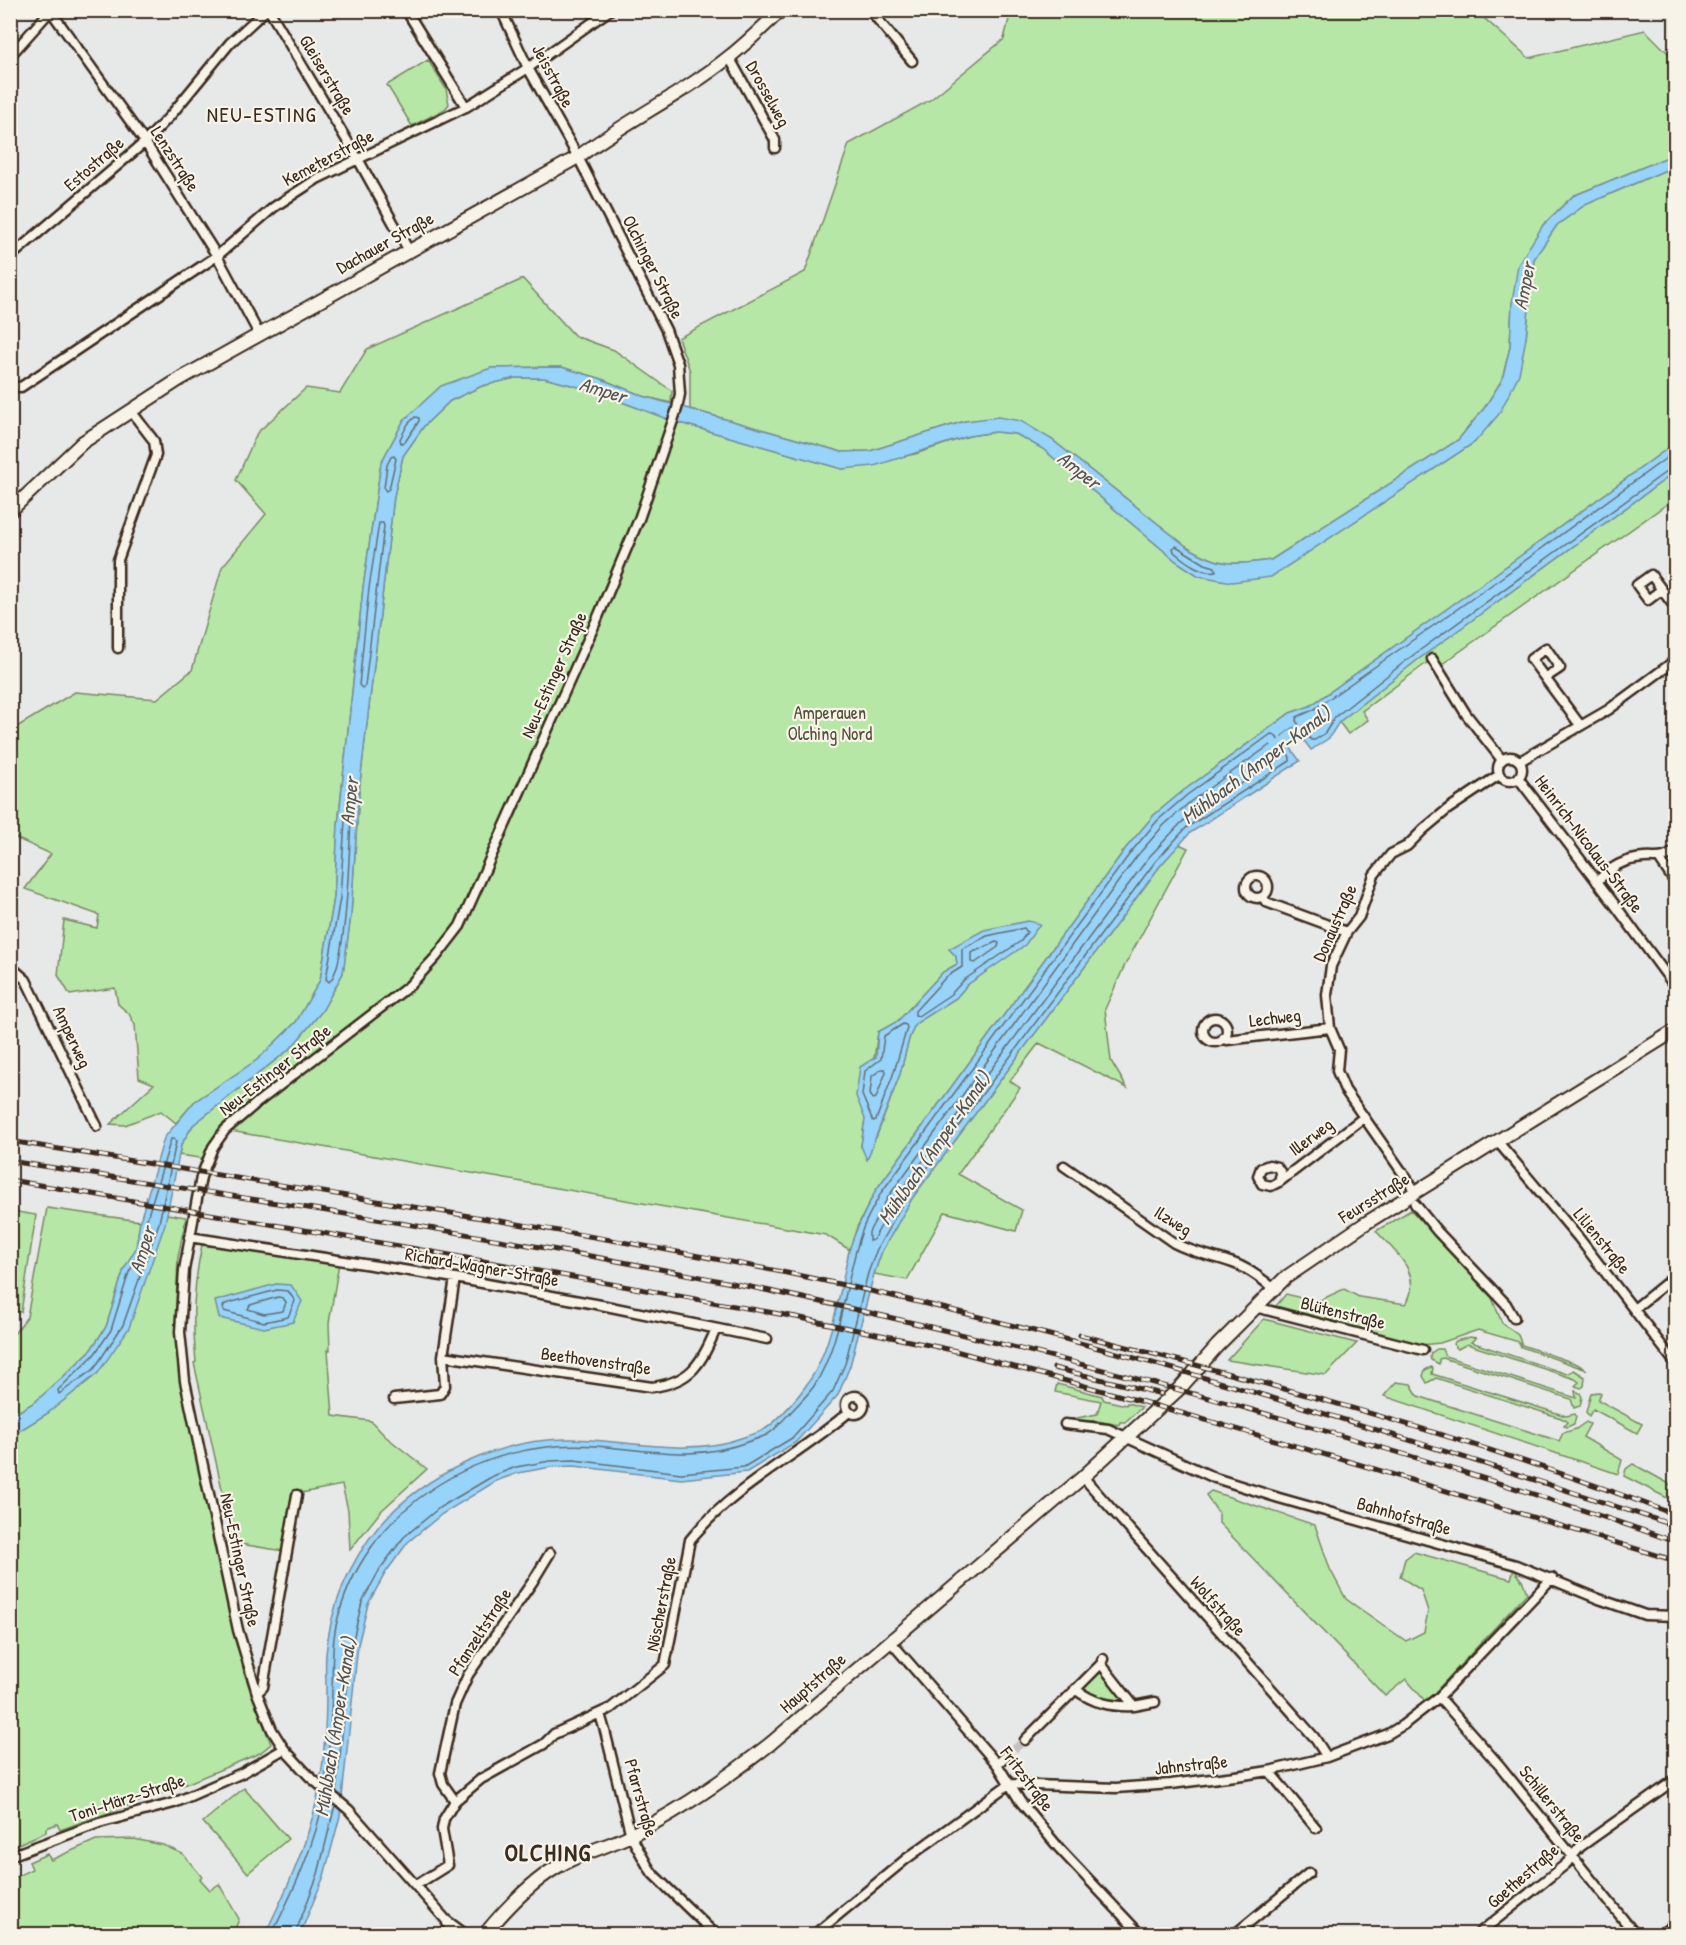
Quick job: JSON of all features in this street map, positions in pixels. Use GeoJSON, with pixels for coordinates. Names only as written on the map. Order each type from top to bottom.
{"type":"FeatureCollection","features":[{"type":"Feature","properties":{"kind":"street","name":"Estostraße"},"geometry":{"type":"LineString","coordinates":[[10,257],[145,142],[170,116],[230,43],[267,10]]}},
{"type":"Feature","properties":{"kind":"street","name":"Gleiserstraße"},"geometry":{"type":"LineString","coordinates":[[267,10],[358,159],[409,250]]}},
{"type":"Feature","properties":{"kind":"street"},"geometry":{"type":"LineString","coordinates":[[406,10],[466,107]]}},
{"type":"Feature","properties":{"kind":"street","name":"Jeisstraße"},"geometry":{"type":"LineString","coordinates":[[501,10],[528,68],[578,157]]}},
{"type":"Feature","properties":{"kind":"street","name":"Kemeterstraße"},"geometry":{"type":"LineString","coordinates":[[10,386],[21,387],[217,256],[274,207],[317,179],[466,107],[528,68],[610,10]]}},
{"type":"Feature","properties":{"kind":"street","name":"Dachauer Straße"},"geometry":{"type":"LineString","coordinates":[[10,511],[83,442],[130,411],[180,379],[259,334],[578,157],[604,137],[677,93],[729,57],[781,10]]}},
{"type":"Feature","properties":{"kind":"street"},"geometry":{"type":"LineString","coordinates":[[870,10],[912,61]]}},
{"type":"Feature","properties":{"kind":"street","name":"Lenzstraße"},"geometry":{"type":"LineString","coordinates":[[50,11],[145,142],[217,256],[259,334]]}},
{"type":"Feature","properties":{"kind":"street"},"geometry":{"type":"LineString","coordinates":[[10,56],[50,11]]}},
{"type":"Feature","properties":{"kind":"street","name":"Drosselweg"},"geometry":{"type":"LineString","coordinates":[[729,57],[775,140],[775,148]]}},
{"type":"Feature","properties":{"kind":"street","name":"Olchinger Straße"},"geometry":{"type":"LineString","coordinates":[[578,157],[675,349],[680,397]]}},
{"type":"Feature","properties":{"kind":"street","name":"Neu-Estinger Straße"},"geometry":{"type":"LineString","coordinates":[[465,1935],[446,1920],[347,1809],[309,1776],[284,1749],[272,1730],[257,1693],[238,1630],[185,1381],[180,1332],[184,1270],[201,1176],[213,1147],[225,1130],[409,986],[460,926],[603,606],[639,519],[680,397]]}},
{"type":"Feature","properties":{"kind":"street"},"geometry":{"type":"LineString","coordinates":[[118,648],[118,560],[156,455],[154,441],[130,411]]}},
{"type":"Feature","properties":{"kind":"street"},"geometry":{"type":"LineString","coordinates":[[1661,590],[1676,609]]}},
{"type":"Feature","properties":{"kind":"street"},"geometry":{"type":"LineString","coordinates":[[1432,659],[1466,714],[1502,760]]}},
{"type":"Feature","properties":{"kind":"street"},"geometry":{"type":"LineString","coordinates":[[1520,762],[1608,710],[1676,660]]}},
{"type":"Feature","properties":{"kind":"street"},"geometry":{"type":"LineString","coordinates":[[1545,678],[1580,725]]}},
{"type":"Feature","properties":{"kind":"street"},"geometry":{"type":"LineString","coordinates":[[1512,757],[1520,762],[1523,771],[1518,779],[1507,781],[1499,775],[1498,767],[1502,760],[1512,757]]}},
{"type":"Feature","properties":{"kind":"street","name":"Donaustraße"},"geometry":{"type":"LineString","coordinates":[[1416,1198],[1345,1090],[1337,1071],[1339,1049],[1330,1028],[1327,994],[1331,966],[1347,932],[1359,917],[1374,875],[1391,854],[1407,846],[1448,809],[1499,775]]}},
{"type":"Feature","properties":{"kind":"street","name":"Heinrich-Nicolaus-Straße"},"geometry":{"type":"LineString","coordinates":[[1518,779],[1676,988]]}},
{"type":"Feature","properties":{"kind":"street"},"geometry":{"type":"LineString","coordinates":[[1597,882],[1612,867],[1642,858],[1660,860],[1676,850]]}},
{"type":"Feature","properties":{"kind":"street"},"geometry":{"type":"LineString","coordinates":[[1660,860],[1674,880]]}},
{"type":"Feature","properties":{"kind":"street"},"geometry":{"type":"LineString","coordinates":[[1263,897],[1266,902],[1347,932]]}},
{"type":"Feature","properties":{"kind":"street","name":"Amperweg"},"geometry":{"type":"LineString","coordinates":[[10,966],[26,980],[97,1126]]}},
{"type":"Feature","properties":{"kind":"street","name":"Lechweg"},"geometry":{"type":"LineString","coordinates":[[1224,1038],[1227,1040],[1330,1028]]}},
{"type":"Feature","properties":{"kind":"street","name":"Feursstraße"},"geometry":{"type":"LineString","coordinates":[[1126,1437],[1180,1387],[1273,1288],[1303,1264],[1416,1198],[1498,1142],[1676,1030]]}},
{"type":"Feature","properties":{"kind":"street","name":"Illerweg"},"geometry":{"type":"LineString","coordinates":[[1279,1182],[1363,1118]]}},
{"type":"Feature","properties":{"kind":"street","name":"Lilienstraße"},"geometry":{"type":"LineString","coordinates":[[1498,1142],[1578,1237],[1676,1364]]}},
{"type":"Feature","properties":{"kind":"street","name":"Ilzweg"},"geometry":{"type":"LineString","coordinates":[[1064,1167],[1174,1243],[1187,1250],[1233,1263],[1255,1273],[1273,1288]]}},
{"type":"Feature","properties":{"kind":"street"},"geometry":{"type":"LineString","coordinates":[[1416,1198],[1437,1232],[1506,1304],[1514,1318]]}},
{"type":"Feature","properties":{"kind":"street","name":"Richard-Wagner-Straße"},"geometry":{"type":"LineString","coordinates":[[189,1237],[455,1278],[767,1339]]}},
{"type":"Feature","properties":{"kind":"street"},"geometry":{"type":"LineString","coordinates":[[1634,1308],[1676,1275]]}},
{"type":"Feature","properties":{"kind":"street"},"geometry":{"type":"LineString","coordinates":[[394,1399],[440,1394],[445,1386],[442,1356],[455,1278]]}},
{"type":"Feature","properties":{"kind":"street","name":"Blütenstraße"},"geometry":{"type":"LineString","coordinates":[[1255,1307],[1423,1350]]}},
{"type":"Feature","properties":{"kind":"street","name":"Beethovenstraße"},"geometry":{"type":"LineString","coordinates":[[442,1356],[652,1387],[670,1385],[683,1379],[698,1364],[716,1329]]}},
{"type":"Feature","properties":{"kind":"street","name":"Nöscherstraße"},"geometry":{"type":"LineString","coordinates":[[416,1885],[448,1865],[442,1830],[444,1819],[455,1801],[481,1779],[544,1744],[554,1734],[600,1714],[665,1665],[690,1540],[732,1496],[849,1412]]}},
{"type":"Feature","properties":{"kind":"street"},"geometry":{"type":"LineString","coordinates":[[1065,1424],[1108,1430],[1126,1437]]}},
{"type":"Feature","properties":{"kind":"street","name":"Hauptstraße"},"geometry":{"type":"LineString","coordinates":[[485,1935],[524,1892],[547,1873],[565,1862],[631,1836],[703,1792],[761,1751],[1083,1477],[1126,1437]]}},
{"type":"Feature","properties":{"kind":"street","name":"Bahnhofstraße"},"geometry":{"type":"LineString","coordinates":[[1126,1437],[1215,1478],[1516,1565],[1645,1615],[1676,1616]]}},
{"type":"Feature","properties":{"kind":"street","name":"Wolfstraße"},"geometry":{"type":"LineString","coordinates":[[1083,1477],[1314,1737],[1327,1757]]}},
{"type":"Feature","properties":{"kind":"street"},"geometry":{"type":"LineString","coordinates":[[257,1693],[263,1687],[297,1495]]}},
{"type":"Feature","properties":{"kind":"street","name":"Pfanzeltstraße"},"geometry":{"type":"LineString","coordinates":[[455,1801],[442,1784],[440,1773],[455,1704],[475,1664],[550,1553]]}},
{"type":"Feature","properties":{"kind":"street","name":"Jahnstraße"},"geometry":{"type":"LineString","coordinates":[[1009,1784],[1116,1788],[1171,1784],[1269,1771],[1327,1757],[1388,1734],[1439,1697],[1552,1578]]}},
{"type":"Feature","properties":{"kind":"street","name":"Fritzstraße"},"geometry":{"type":"LineString","coordinates":[[890,1641],[997,1764],[1009,1784],[1059,1848],[1140,1935]]}},
{"type":"Feature","properties":{"kind":"street"},"geometry":{"type":"LineString","coordinates":[[1025,1740],[1102,1661],[1134,1706]]}},
{"type":"Feature","properties":{"kind":"street"},"geometry":{"type":"LineString","coordinates":[[1075,1689],[1088,1699],[1119,1707],[1155,1702]]}},
{"type":"Feature","properties":{"kind":"street","name":"Schillerstraße"},"geometry":{"type":"LineString","coordinates":[[1439,1697],[1500,1766],[1635,1935]]}},
{"type":"Feature","properties":{"kind":"street","name":"Pfarrstraße"},"geometry":{"type":"LineString","coordinates":[[600,1714],[631,1836],[653,1874],[715,1935]]}},
{"type":"Feature","properties":{"kind":"street","name":"Toni-März-Straße"},"geometry":{"type":"LineString","coordinates":[[10,1856],[99,1823],[174,1803],[242,1773],[284,1749]]}},
{"type":"Feature","properties":{"kind":"street"},"geometry":{"type":"LineString","coordinates":[[997,1764],[1005,1757]]}},
{"type":"Feature","properties":{"kind":"street"},"geometry":{"type":"LineString","coordinates":[[1269,1771],[1316,1828]]}},
{"type":"Feature","properties":{"kind":"street","name":"Goethestraße"},"geometry":{"type":"LineString","coordinates":[[1479,1935],[1566,1863],[1580,1847],[1676,1779]]}},
{"type":"Feature","properties":{"kind":"street"},"geometry":{"type":"LineString","coordinates":[[815,1935],[906,1859],[1009,1784]]}},
{"type":"Feature","properties":{"kind":"street"},"geometry":{"type":"LineString","coordinates":[[1235,1935],[1310,1873]]}},
{"type":"Feature","properties":{"kind":"street","name":"Hauptstraße"},"geometry":{"type":"LineString","coordinates":[[494,1935],[500,1917]]}},
{"type":"Feature","properties":{"kind":"street","name":"Neu-Estinger Straße"},"geometry":{"type":"LineString","coordinates":[[446,1920],[451,1935]]}},
{"type":"Feature","properties":{"kind":"street"},"geometry":{"type":"LineString","coordinates":[[1661,1935],[1676,1924]]}},
{"type":"Feature","properties":{"kind":"green space"},"geometry":{"type":"Polygon","coordinates":[[[1011,11],[1476,11],[1529,58],[1645,30],[1675,60],[1675,154],[1573,196],[1543,225],[1512,303],[1510,347],[1502,380],[1485,407],[1458,440],[1271,560],[1227,563],[1198,553],[1186,546],[1051,439],[965,421],[870,451],[842,452],[690,409],[690,371],[678,338],[805,272],[849,144],[930,100],[1004,39],[1011,11]]]}},
{"type":"Feature","properties":{"kind":"green space"},"geometry":{"type":"Polygon","coordinates":[[[428,60],[446,89],[449,104],[445,109],[412,126],[387,85],[428,60]]]}},
{"type":"Feature","properties":{"kind":"green space","name":"Amperauen Olching Nord"},"geometry":{"type":"Polygon","coordinates":[[[1675,166],[1675,443],[1310,706],[1290,713],[1154,815],[1126,848],[876,1190],[857,1227],[850,1250],[826,1235],[225,1130],[207,1159],[179,1155],[181,1145],[193,1125],[291,1048],[322,1011],[343,973],[351,915],[359,791],[394,496],[403,456],[424,426],[450,401],[482,386],[515,378],[544,378],[587,389],[673,421],[842,469],[915,454],[969,436],[995,432],[1016,434],[1043,449],[1176,561],[1199,576],[1270,577],[1475,442],[1526,338],[1534,259],[1557,225],[1585,205],[1675,166]],[[949,949],[956,956],[957,964],[943,972],[898,1021],[878,1032],[861,1146],[876,1138],[900,1074],[915,1024],[956,998],[967,985],[988,970],[949,949]]]}},
{"type":"Feature","properties":{"kind":"green space"},"geometry":{"type":"Polygon","coordinates":[[[523,279],[575,336],[614,350],[672,391],[671,403],[643,396],[599,378],[561,367],[491,368],[404,420],[381,463],[363,588],[338,825],[334,898],[320,980],[296,1022],[257,1060],[194,1102],[176,1123],[161,1111],[125,1125],[110,1124],[154,1084],[139,1078],[135,1025],[129,1014],[118,1004],[115,988],[70,995],[58,975],[64,920],[97,928],[99,915],[25,889],[51,854],[11,836],[10,731],[75,692],[157,699],[192,670],[222,567],[266,514],[236,480],[257,433],[306,388],[340,393],[367,349],[523,279]]]}},
{"type":"Feature","properties":{"kind":"green space"},"geometry":{"type":"Polygon","coordinates":[[[1675,472],[1675,501],[1670,502],[1438,667],[1432,659],[1362,711],[1368,720],[1348,734],[1339,722],[1416,661],[1675,472]]]}},
{"type":"Feature","properties":{"kind":"green space"},"geometry":{"type":"Polygon","coordinates":[[[1179,844],[1188,848],[1124,967],[1105,1009],[1111,1061],[1127,1088],[1039,1043],[1010,1081],[1020,1088],[958,1174],[1022,1210],[1016,1231],[945,1212],[907,1280],[874,1274],[882,1251],[913,1197],[1160,866],[1179,844]]]}},
{"type":"Feature","properties":{"kind":"green space"},"geometry":{"type":"Polygon","coordinates":[[[47,1208],[140,1221],[136,1248],[124,1269],[106,1327],[90,1351],[35,1402],[11,1416],[11,1338],[27,1317],[47,1208]]]}},
{"type":"Feature","properties":{"kind":"green space"},"geometry":{"type":"Polygon","coordinates":[[[1411,1210],[1492,1298],[1502,1323],[1518,1335],[1522,1345],[1577,1364],[1587,1370],[1521,1347],[1519,1342],[1478,1330],[1440,1343],[1421,1345],[1276,1306],[1286,1294],[1316,1302],[1344,1289],[1359,1297],[1406,1304],[1411,1293],[1412,1282],[1409,1273],[1399,1255],[1376,1231],[1411,1210]]]}},
{"type":"Feature","properties":{"kind":"green space"},"geometry":{"type":"Polygon","coordinates":[[[11,1211],[36,1215],[21,1312],[11,1310],[11,1211]]]}},
{"type":"Feature","properties":{"kind":"green space"},"geometry":{"type":"Polygon","coordinates":[[[167,1214],[186,1217],[178,1257],[175,1331],[182,1382],[244,1673],[271,1744],[260,1753],[174,1789],[60,1830],[57,1824],[46,1828],[46,1832],[11,1847],[11,1436],[48,1413],[98,1373],[152,1259],[167,1214]]]}},
{"type":"Feature","properties":{"kind":"green space"},"geometry":{"type":"Polygon","coordinates":[[[202,1245],[339,1263],[329,1323],[330,1350],[328,1350],[333,1416],[371,1421],[385,1436],[427,1469],[381,1511],[350,1550],[348,1510],[342,1485],[296,1494],[283,1551],[234,1543],[194,1363],[196,1362],[194,1303],[202,1245]]]}},
{"type":"Feature","properties":{"kind":"green space"},"geometry":{"type":"Polygon","coordinates":[[[1264,1319],[1357,1343],[1326,1375],[1227,1360],[1264,1319]]]}},
{"type":"Feature","properties":{"kind":"green space"},"geometry":{"type":"Polygon","coordinates":[[[1470,1337],[1476,1338],[1471,1342],[1567,1374],[1574,1370],[1585,1377],[1584,1386],[1581,1388],[1575,1386],[1579,1382],[1575,1379],[1467,1344],[1458,1349],[1453,1344],[1470,1337]]]}},
{"type":"Feature","properties":{"kind":"green space"},"geometry":{"type":"Polygon","coordinates":[[[1442,1349],[1445,1356],[1576,1398],[1575,1391],[1582,1397],[1580,1406],[1574,1408],[1571,1399],[1443,1358],[1439,1359],[1439,1364],[1430,1357],[1431,1353],[1442,1349]]]}},
{"type":"Feature","properties":{"kind":"green space"},"geometry":{"type":"Polygon","coordinates":[[[1433,1368],[1432,1374],[1566,1416],[1575,1414],[1574,1424],[1564,1426],[1567,1422],[1561,1418],[1436,1378],[1427,1383],[1423,1376],[1425,1370],[1433,1368]]]}},
{"type":"Feature","properties":{"kind":"green space"},"geometry":{"type":"Polygon","coordinates":[[[1396,1382],[1411,1384],[1418,1396],[1559,1441],[1563,1433],[1576,1429],[1586,1422],[1590,1424],[1583,1437],[1622,1460],[1618,1474],[1384,1396],[1396,1382]]]}},
{"type":"Feature","properties":{"kind":"green space"},"geometry":{"type":"Polygon","coordinates":[[[1057,1384],[1102,1396],[1104,1400],[1142,1407],[1119,1425],[1098,1421],[1067,1420],[1097,1414],[1101,1401],[1055,1392],[1057,1384]]]}},
{"type":"Feature","properties":{"kind":"green space"},"geometry":{"type":"Polygon","coordinates":[[[1591,1393],[1601,1393],[1598,1400],[1642,1424],[1637,1433],[1593,1409],[1589,1416],[1586,1412],[1591,1393]]]}},
{"type":"Feature","properties":{"kind":"green space"},"geometry":{"type":"Polygon","coordinates":[[[1633,1464],[1675,1487],[1675,1502],[1624,1476],[1626,1469],[1633,1464]]]}},
{"type":"Feature","properties":{"kind":"green space"},"geometry":{"type":"Polygon","coordinates":[[[1211,1491],[1315,1525],[1330,1569],[1346,1599],[1406,1641],[1424,1632],[1428,1611],[1421,1590],[1400,1577],[1405,1559],[1414,1552],[1511,1579],[1514,1569],[1527,1593],[1426,1702],[1406,1679],[1385,1696],[1219,1523],[1219,1514],[1206,1495],[1211,1491]]]}},
{"type":"Feature","properties":{"kind":"green space"},"geometry":{"type":"Polygon","coordinates":[[[1101,1670],[1123,1695],[1122,1702],[1097,1698],[1080,1690],[1101,1670]]]}},
{"type":"Feature","properties":{"kind":"green space"},"geometry":{"type":"Polygon","coordinates":[[[244,1788],[288,1839],[248,1873],[203,1822],[244,1788]]]}},
{"type":"Feature","properties":{"kind":"green space"},"geometry":{"type":"Polygon","coordinates":[[[134,1839],[163,1845],[183,1854],[210,1890],[219,1884],[239,1919],[233,1934],[11,1934],[11,1879],[32,1869],[29,1862],[47,1854],[51,1860],[96,1840],[134,1839]]]}},
{"type":"Feature","properties":{"kind":"water","name":"Amper"},"geometry":{"type":"Polygon","coordinates":[[[1675,154],[1675,166],[1585,205],[1557,225],[1534,259],[1526,338],[1519,374],[1499,414],[1475,442],[1271,577],[1232,582],[1199,576],[1176,561],[1043,449],[1016,434],[995,432],[969,436],[874,466],[842,469],[673,421],[587,389],[544,378],[515,378],[482,386],[450,401],[424,426],[403,456],[394,496],[359,791],[351,915],[343,973],[322,1011],[291,1048],[193,1125],[181,1145],[165,1224],[129,1328],[98,1373],[48,1413],[11,1436],[11,1416],[35,1402],[63,1377],[90,1351],[106,1327],[124,1269],[136,1248],[140,1221],[164,1138],[194,1102],[257,1060],[296,1022],[320,980],[334,898],[338,825],[363,588],[381,463],[404,420],[441,386],[491,368],[561,367],[599,378],[643,396],[842,452],[870,451],[965,421],[998,417],[1021,421],[1051,439],[1186,546],[1198,553],[1227,563],[1271,560],[1458,440],[1485,407],[1502,380],[1510,347],[1512,303],[1518,265],[1543,225],[1573,196],[1675,154]]]}},
{"type":"Feature","properties":{"kind":"water"},"geometry":{"type":"Polygon","coordinates":[[[1675,443],[1675,472],[1416,661],[1339,722],[1329,738],[1311,750],[1294,727],[1282,736],[1300,761],[1190,833],[1160,866],[913,1197],[882,1251],[850,1366],[838,1395],[796,1442],[747,1472],[681,1479],[574,1466],[551,1467],[518,1473],[496,1481],[442,1514],[408,1542],[386,1572],[368,1604],[358,1645],[340,1816],[324,1876],[300,1934],[265,1934],[302,1851],[320,1785],[326,1715],[326,1658],[332,1620],[350,1570],[379,1526],[418,1490],[442,1475],[467,1462],[519,1444],[572,1439],[659,1446],[702,1446],[744,1437],[770,1426],[803,1389],[822,1356],[834,1320],[851,1243],[876,1190],[1126,848],[1154,815],[1290,713],[1310,706],[1675,443]]]}},
{"type":"Feature","properties":{"kind":"water"},"geometry":{"type":"Polygon","coordinates":[[[1028,921],[1040,924],[1025,945],[967,985],[956,998],[915,1024],[900,1074],[867,1160],[861,1146],[865,1119],[856,1096],[860,1067],[876,1057],[878,1032],[898,1021],[943,972],[957,964],[956,956],[949,949],[984,930],[1028,921]]]}},
{"type":"Feature","properties":{"kind":"water"},"geometry":{"type":"Polygon","coordinates":[[[276,1284],[291,1285],[302,1301],[293,1322],[264,1328],[219,1318],[215,1301],[276,1284]]]}},
{"type":"Feature","properties":{"kind":"waterway","name":"Mühlbach (Amper-Kanal)"},"geometry":{"type":"LineString","coordinates":[[1275,749],[1308,724]]}},
{"type":"Feature","properties":{"kind":"tunnel"},"geometry":{"type":"LineString","coordinates":[[1005,1757],[1025,1740]]}},
{"type":"Feature","properties":{"kind":"railway"},"geometry":{"type":"LineString","coordinates":[[10,1141],[609,1239],[764,1268],[925,1304],[1033,1331],[1249,1391],[1676,1526]]}},
{"type":"Feature","properties":{"kind":"railway"},"geometry":{"type":"LineString","coordinates":[[10,1161],[551,1249],[731,1283],[861,1311],[1056,1358],[1249,1409],[1463,1472],[1676,1542]]}},
{"type":"Feature","properties":{"kind":"railway"},"geometry":{"type":"LineString","coordinates":[[10,1180],[405,1247],[796,1317],[952,1350],[1140,1401],[1368,1467],[1676,1561]]}},
{"type":"Feature","properties":{"kind":"railway"},"geometry":{"type":"LineString","coordinates":[[1080,1335],[1381,1416],[1529,1463],[1676,1515]]}},
{"type":"Feature","properties":{"kind":"railway"},"geometry":{"type":"LineString","coordinates":[[1054,1368],[1162,1394]]}},
{"type":"Feature","properties":{"kind":"district","name":"NEU-ESTING"},"geometry":{"type":"Point","coordinates":[262,115]}},
{"type":"Feature","properties":{"kind":"district","name":"OLCHING"},"geometry":{"type":"Point","coordinates":[548,1853]}}]}
